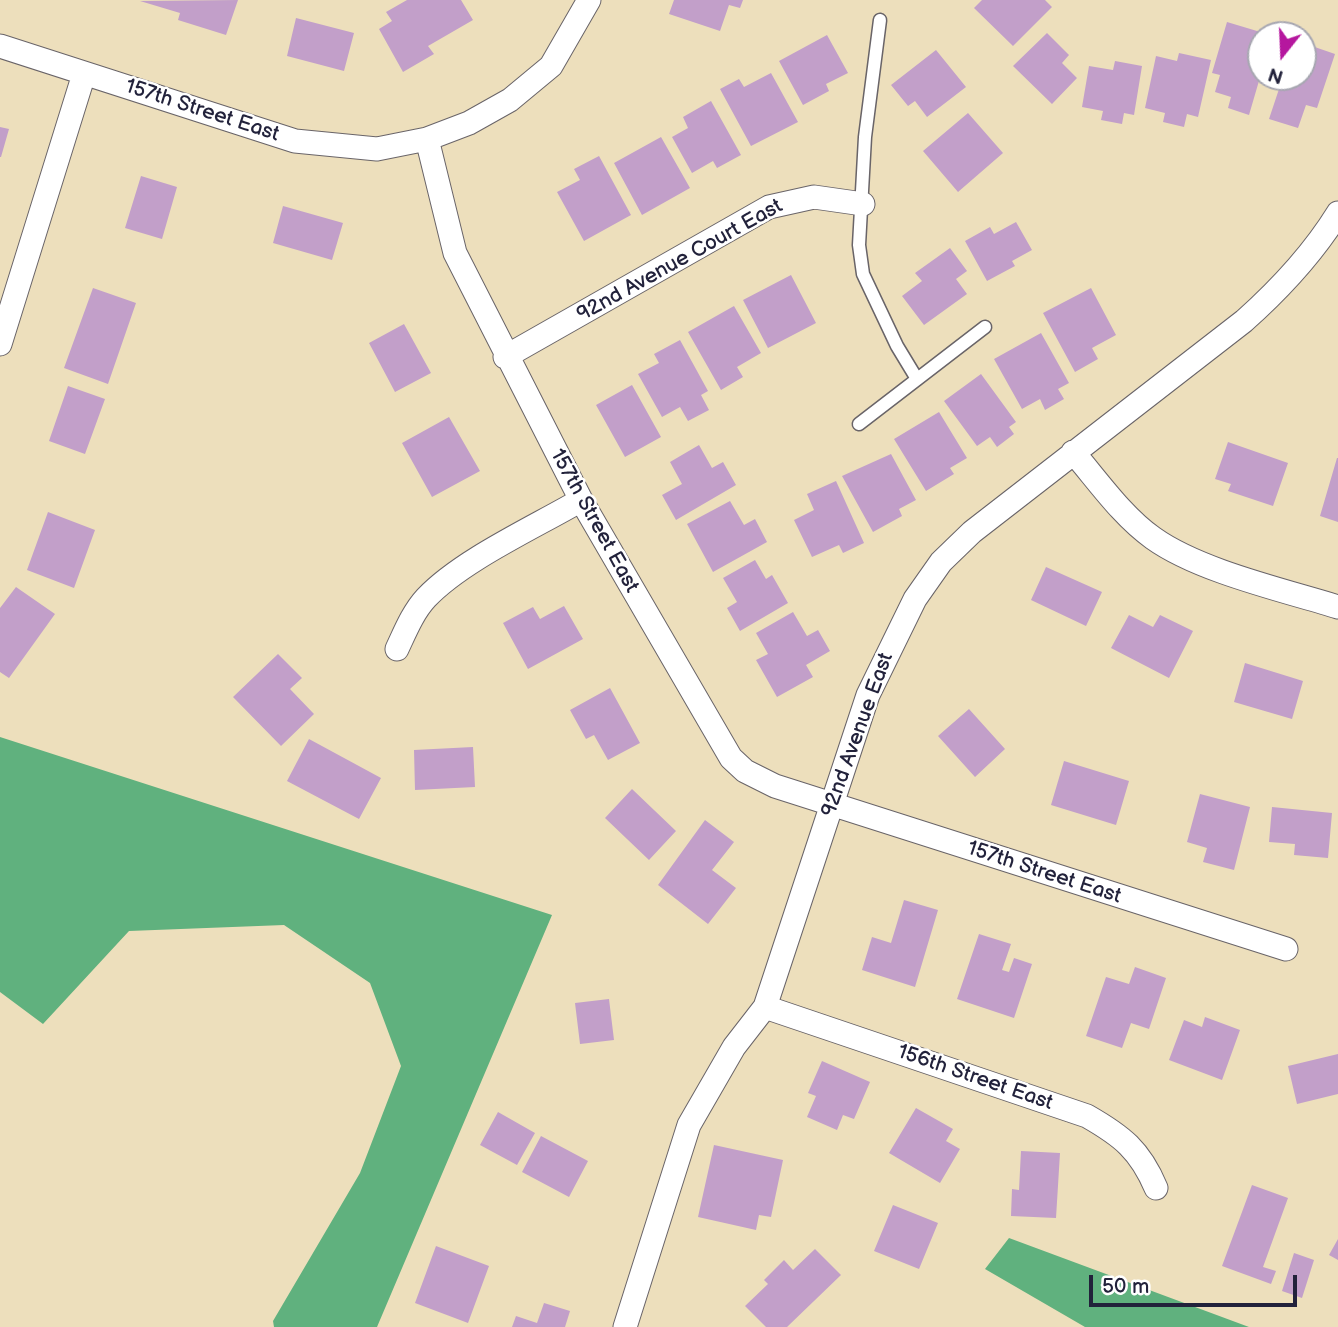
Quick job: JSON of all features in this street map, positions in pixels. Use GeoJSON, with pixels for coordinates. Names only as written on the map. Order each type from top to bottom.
{"type":"FeatureCollection","features":[{"type":"Feature","properties":{"kind":"street"},"geometry":{"type":"LineString","coordinates":[[427,139],[469,123],[510,100],[551,66],[589,0]]}},
{"type":"Feature","properties":{"kind":"street","name":"157th Street East"},"geometry":{"type":"LineString","coordinates":[[0,46],[295,141],[377,149],[427,139],[454,253],[505,357],[581,500],[732,758],[745,771],[775,786],[1286,949]]}},
{"type":"Feature","properties":{"kind":"street"},"geometry":{"type":"LineString","coordinates":[[0,344],[85,74]]}},
{"type":"Feature","properties":{"kind":"street","name":"92nd Avenue Court East"},"geometry":{"type":"LineString","coordinates":[[505,357],[769,207],[814,197],[863,204]]}},
{"type":"Feature","properties":{"kind":"street","name":"92nd Avenue East"},"geometry":{"type":"LineString","coordinates":[[625,1327],[690,1125],[734,1047],[765,1007],[869,695],[915,599],[941,562],[972,532],[1244,321],[1284,285],[1336,220]]}},
{"type":"Feature","properties":{"kind":"street"},"geometry":{"type":"LineString","coordinates":[[1073,452],[1126,514],[1153,538],[1219,569],[1338,607]]}},
{"type":"Feature","properties":{"kind":"street"},"geometry":{"type":"LineString","coordinates":[[397,649],[412,617],[426,598],[459,572],[581,500]]}},
{"type":"Feature","properties":{"kind":"street","name":"156th Street East"},"geometry":{"type":"LineString","coordinates":[[765,1007],[1087,1116],[1124,1138],[1147,1167],[1156,1188]]}},
{"type":"Feature","properties":{"kind":"lane"},"geometry":{"type":"LineString","coordinates":[[880,20],[865,137],[859,244],[863,274],[917,380]]}},
{"type":"Feature","properties":{"kind":"lane"},"geometry":{"type":"LineString","coordinates":[[859,424],[985,327]]}},
{"type":"Feature","properties":{"kind":"green space"},"geometry":{"type":"Polygon","coordinates":[[[0,737],[552,915],[377,1327],[274,1327],[273,1321],[360,1173],[401,1066],[370,983],[284,925],[129,931],[43,1024],[0,992],[0,737]]]}},
{"type":"Feature","properties":{"kind":"green space"},"geometry":{"type":"Polygon","coordinates":[[[1009,1238],[1249,1327],[1085,1327],[985,1269],[1009,1238]]]}},
{"type":"Feature","properties":{"kind":"building"},"geometry":{"type":"Polygon","coordinates":[[[238,0],[226,35],[178,20],[180,13],[140,1],[238,0]]]}},
{"type":"Feature","properties":{"kind":"building"},"geometry":{"type":"Polygon","coordinates":[[[407,0],[461,0],[473,20],[428,46],[434,54],[403,72],[379,29],[392,21],[386,12],[407,0]]]}},
{"type":"Feature","properties":{"kind":"building"},"geometry":{"type":"Polygon","coordinates":[[[674,0],[743,0],[740,8],[729,5],[720,31],[669,14],[674,0]]]}},
{"type":"Feature","properties":{"kind":"building"},"geometry":{"type":"Polygon","coordinates":[[[982,0],[1045,0],[1052,7],[1013,46],[974,8],[982,0]]]}},
{"type":"Feature","properties":{"kind":"building"},"geometry":{"type":"Polygon","coordinates":[[[296,18],[354,33],[344,71],[287,56],[296,18]]]}},
{"type":"Feature","properties":{"kind":"building"},"geometry":{"type":"Polygon","coordinates":[[[1227,22],[1247,28],[1247,91],[1256,91],[1249,115],[1228,108],[1231,97],[1215,92],[1220,75],[1212,73],[1227,22]]]}},
{"type":"Feature","properties":{"kind":"building"},"geometry":{"type":"Polygon","coordinates":[[[1047,33],[1069,55],[1062,63],[1077,78],[1052,104],[1013,66],[1047,33]]]}},
{"type":"Feature","properties":{"kind":"building"},"geometry":{"type":"Polygon","coordinates":[[[827,35],[848,73],[826,84],[829,91],[803,105],[779,61],[827,35]]]}},
{"type":"Feature","properties":{"kind":"building"},"geometry":{"type":"Polygon","coordinates":[[[1317,48],[1335,54],[1317,108],[1306,105],[1298,128],[1269,119],[1278,91],[1317,91],[1317,48]]]}},
{"type":"Feature","properties":{"kind":"building"},"geometry":{"type":"Polygon","coordinates":[[[936,50],[966,87],[927,117],[915,101],[908,106],[891,85],[936,50]]]}},
{"type":"Feature","properties":{"kind":"building"},"geometry":{"type":"Polygon","coordinates":[[[1179,53],[1211,60],[1198,117],[1187,114],[1184,127],[1163,122],[1165,113],[1145,108],[1156,56],[1177,61],[1179,53]]]}},
{"type":"Feature","properties":{"kind":"building"},"geometry":{"type":"Polygon","coordinates":[[[1115,61],[1142,66],[1134,115],[1124,113],[1122,124],[1101,120],[1103,111],[1082,107],[1089,66],[1113,70],[1115,61]]]}},
{"type":"Feature","properties":{"kind":"building"},"geometry":{"type":"Polygon","coordinates":[[[771,73],[798,122],[751,146],[720,89],[739,79],[744,87],[771,73]]]}},
{"type":"Feature","properties":{"kind":"building"},"geometry":{"type":"Polygon","coordinates":[[[711,101],[741,155],[717,168],[713,161],[692,173],[672,137],[688,128],[683,117],[711,101]]]}},
{"type":"Feature","properties":{"kind":"building"},"geometry":{"type":"Polygon","coordinates":[[[968,113],[1003,153],[958,192],[923,151],[968,113]]]}},
{"type":"Feature","properties":{"kind":"building"},"geometry":{"type":"Polygon","coordinates":[[[0,127],[9,129],[1,157],[0,157],[0,127]]]}},
{"type":"Feature","properties":{"kind":"building"},"geometry":{"type":"Polygon","coordinates":[[[661,137],[690,188],[642,215],[614,163],[661,137]]]}},
{"type":"Feature","properties":{"kind":"building"},"geometry":{"type":"Polygon","coordinates":[[[599,156],[631,215],[584,241],[557,192],[580,180],[574,169],[599,156]]]}},
{"type":"Feature","properties":{"kind":"building"},"geometry":{"type":"Polygon","coordinates":[[[141,176],[177,187],[162,239],[125,228],[141,176]]]}},
{"type":"Feature","properties":{"kind":"building"},"geometry":{"type":"Polygon","coordinates":[[[283,206],[343,223],[332,260],[273,243],[283,206]]]}},
{"type":"Feature","properties":{"kind":"building"},"geometry":{"type":"Polygon","coordinates":[[[1016,222],[1032,250],[1012,261],[1015,266],[987,281],[965,241],[990,227],[994,234],[1016,222]]]}},
{"type":"Feature","properties":{"kind":"building"},"geometry":{"type":"Polygon","coordinates":[[[950,248],[967,271],[956,279],[967,294],[924,325],[902,296],[922,281],[915,273],[950,248]]]}},
{"type":"Feature","properties":{"kind":"building"},"geometry":{"type":"Polygon","coordinates":[[[791,275],[816,323],[768,348],[743,300],[791,275]]]}},
{"type":"Feature","properties":{"kind":"building"},"geometry":{"type":"Polygon","coordinates":[[[93,288],[136,303],[108,384],[64,368],[93,288]]]}},
{"type":"Feature","properties":{"kind":"building"},"geometry":{"type":"Polygon","coordinates":[[[1091,288],[1116,335],[1092,348],[1098,359],[1075,372],[1043,313],[1091,288]]]}},
{"type":"Feature","properties":{"kind":"building"},"geometry":{"type":"Polygon","coordinates":[[[734,306],[761,353],[737,367],[743,377],[721,390],[688,332],[734,306]]]}},
{"type":"Feature","properties":{"kind":"building"},"geometry":{"type":"Polygon","coordinates":[[[404,324],[431,373],[395,392],[369,343],[404,324]]]}},
{"type":"Feature","properties":{"kind":"building"},"geometry":{"type":"Polygon","coordinates":[[[1041,333],[1069,383],[1058,389],[1064,399],[1045,410],[1040,399],[1022,409],[994,359],[1041,333]]]}},
{"type":"Feature","properties":{"kind":"building"},"geometry":{"type":"Polygon","coordinates":[[[680,340],[708,391],[701,395],[709,410],[688,421],[680,407],[662,417],[638,374],[659,363],[654,354],[680,340]]]}},
{"type":"Feature","properties":{"kind":"building"},"geometry":{"type":"Polygon","coordinates":[[[981,374],[1016,422],[1009,427],[1014,434],[997,447],[990,437],[977,446],[944,401],[981,374]]]}},
{"type":"Feature","properties":{"kind":"building"},"geometry":{"type":"Polygon","coordinates":[[[632,385],[661,437],[625,457],[596,405],[632,385]]]}},
{"type":"Feature","properties":{"kind":"building"},"geometry":{"type":"Polygon","coordinates":[[[68,386],[105,399],[85,454],[49,441],[68,386]]]}},
{"type":"Feature","properties":{"kind":"building"},"geometry":{"type":"Polygon","coordinates":[[[939,412],[967,458],[950,468],[954,474],[926,491],[894,439],[939,412]]]}},
{"type":"Feature","properties":{"kind":"building"},"geometry":{"type":"Polygon","coordinates":[[[449,417],[480,471],[432,497],[402,443],[449,417]]]}},
{"type":"Feature","properties":{"kind":"building"},"geometry":{"type":"Polygon","coordinates":[[[1228,442],[1288,463],[1273,506],[1228,491],[1231,484],[1215,479],[1228,442]]]}},
{"type":"Feature","properties":{"kind":"building"},"geometry":{"type":"Polygon","coordinates":[[[699,445],[712,468],[723,462],[736,485],[676,520],[662,495],[682,484],[670,462],[699,445]]]}},
{"type":"Feature","properties":{"kind":"building"},"geometry":{"type":"Polygon","coordinates":[[[891,454],[916,500],[899,509],[902,516],[873,532],[842,476],[891,454]]]}},
{"type":"Feature","properties":{"kind":"building"},"geometry":{"type":"Polygon","coordinates":[[[1338,458],[1338,522],[1320,516],[1338,458]]]}},
{"type":"Feature","properties":{"kind":"building"},"geometry":{"type":"Polygon","coordinates":[[[836,481],[864,543],[843,553],[839,545],[812,557],[794,520],[814,510],[807,494],[836,481]]]}},
{"type":"Feature","properties":{"kind":"building"},"geometry":{"type":"Polygon","coordinates":[[[730,501],[744,525],[755,519],[767,542],[713,572],[687,524],[730,501]]]}},
{"type":"Feature","properties":{"kind":"building"},"geometry":{"type":"Polygon","coordinates":[[[48,512],[95,530],[74,588],[27,570],[48,512]]]}},
{"type":"Feature","properties":{"kind":"building"},"geometry":{"type":"Polygon","coordinates":[[[755,560],[766,579],[772,575],[788,603],[740,631],[727,608],[737,602],[723,578],[755,560]]]}},
{"type":"Feature","properties":{"kind":"building"},"geometry":{"type":"Polygon","coordinates":[[[1046,567],[1102,592],[1086,626],[1031,600],[1046,567]]]}},
{"type":"Feature","properties":{"kind":"building"},"geometry":{"type":"Polygon","coordinates":[[[16,587],[55,614],[9,678],[0,672],[0,608],[16,587]]]}},
{"type":"Feature","properties":{"kind":"building"},"geometry":{"type":"Polygon","coordinates":[[[564,606],[583,639],[528,669],[503,623],[533,607],[540,619],[564,606]]]}},
{"type":"Feature","properties":{"kind":"building"},"geometry":{"type":"Polygon","coordinates":[[[793,612],[807,636],[818,630],[830,651],[806,665],[813,677],[777,697],[756,660],[768,654],[756,633],[793,612]]]}},
{"type":"Feature","properties":{"kind":"building"},"geometry":{"type":"Polygon","coordinates":[[[1129,615],[1153,627],[1160,615],[1193,631],[1169,678],[1111,648],[1129,615]]]}},
{"type":"Feature","properties":{"kind":"building"},"geometry":{"type":"Polygon","coordinates":[[[278,654],[302,678],[290,689],[314,714],[281,746],[233,697],[278,654]]]}},
{"type":"Feature","properties":{"kind":"building"},"geometry":{"type":"Polygon","coordinates":[[[1245,663],[1303,681],[1292,719],[1234,702],[1245,663]]]}},
{"type":"Feature","properties":{"kind":"building"},"geometry":{"type":"Polygon","coordinates":[[[610,688],[640,743],[608,760],[594,735],[586,739],[570,710],[610,688]]]}},
{"type":"Feature","properties":{"kind":"building"},"geometry":{"type":"Polygon","coordinates":[[[969,709],[1005,749],[975,777],[938,736],[969,709]]]}},
{"type":"Feature","properties":{"kind":"building"},"geometry":{"type":"Polygon","coordinates":[[[309,739],[381,778],[359,819],[287,781],[309,739]]]}},
{"type":"Feature","properties":{"kind":"building"},"geometry":{"type":"Polygon","coordinates":[[[473,747],[475,787],[415,790],[414,750],[473,747]]]}},
{"type":"Feature","properties":{"kind":"building"},"geometry":{"type":"Polygon","coordinates":[[[1064,761],[1129,781],[1116,825],[1051,805],[1064,761]]]}},
{"type":"Feature","properties":{"kind":"building"},"geometry":{"type":"Polygon","coordinates":[[[632,789],[676,831],[649,860],[605,818],[632,789]]]}},
{"type":"Feature","properties":{"kind":"building"},"geometry":{"type":"Polygon","coordinates":[[[1200,794],[1250,807],[1234,870],[1203,862],[1207,848],[1187,842],[1200,794]]]}},
{"type":"Feature","properties":{"kind":"building"},"geometry":{"type":"Polygon","coordinates":[[[1272,807],[1332,813],[1328,858],[1294,855],[1295,844],[1269,842],[1272,807]]]}},
{"type":"Feature","properties":{"kind":"building"},"geometry":{"type":"Polygon","coordinates":[[[705,820],[734,842],[712,870],[736,888],[708,924],[658,885],[705,820]]]}},
{"type":"Feature","properties":{"kind":"building"},"geometry":{"type":"Polygon","coordinates":[[[904,900],[938,910],[915,987],[862,970],[872,937],[891,943],[904,900]]]}},
{"type":"Feature","properties":{"kind":"building"},"geometry":{"type":"Polygon","coordinates":[[[979,934],[1011,944],[1002,970],[1009,972],[1014,958],[1032,964],[1014,1018],[957,999],[979,934]]]}},
{"type":"Feature","properties":{"kind":"building"},"geometry":{"type":"Polygon","coordinates":[[[1135,967],[1166,978],[1149,1029],[1131,1023],[1122,1048],[1086,1036],[1106,977],[1129,984],[1135,967]]]}},
{"type":"Feature","properties":{"kind":"building"},"geometry":{"type":"Polygon","coordinates":[[[609,999],[614,1040],[580,1044],[575,1003],[609,999]]]}},
{"type":"Feature","properties":{"kind":"building"},"geometry":{"type":"Polygon","coordinates":[[[1205,1017],[1240,1030],[1222,1080],[1169,1060],[1184,1020],[1202,1027],[1205,1017]]]}},
{"type":"Feature","properties":{"kind":"building"},"geometry":{"type":"Polygon","coordinates":[[[1338,1054],[1338,1094],[1297,1104],[1288,1066],[1338,1054]]]}},
{"type":"Feature","properties":{"kind":"building"},"geometry":{"type":"Polygon","coordinates":[[[822,1061],[870,1082],[854,1119],[843,1115],[837,1130],[807,1117],[816,1096],[808,1093],[822,1061]]]}},
{"type":"Feature","properties":{"kind":"building"},"geometry":{"type":"Polygon","coordinates":[[[916,1108],[953,1129],[946,1141],[960,1149],[940,1183],[889,1153],[916,1108]]]}},
{"type":"Feature","properties":{"kind":"building"},"geometry":{"type":"Polygon","coordinates":[[[498,1112],[535,1133],[517,1165],[480,1145],[498,1112]]]}},
{"type":"Feature","properties":{"kind":"building"},"geometry":{"type":"Polygon","coordinates":[[[541,1136],[588,1161],[569,1197],[522,1172],[541,1136]]]}},
{"type":"Feature","properties":{"kind":"building"},"geometry":{"type":"Polygon","coordinates":[[[714,1145],[783,1160],[771,1217],[759,1215],[756,1230],[698,1217],[714,1145]]]}},
{"type":"Feature","properties":{"kind":"building"},"geometry":{"type":"Polygon","coordinates":[[[1021,1151],[1060,1153],[1056,1218],[1011,1216],[1012,1189],[1019,1190],[1021,1151]]]}},
{"type":"Feature","properties":{"kind":"building"},"geometry":{"type":"Polygon","coordinates":[[[1252,1185],[1288,1198],[1263,1267],[1276,1271],[1271,1284],[1222,1266],[1252,1185]]]}},
{"type":"Feature","properties":{"kind":"building"},"geometry":{"type":"Polygon","coordinates":[[[893,1205],[938,1223],[919,1269],[874,1251],[893,1205]]]}},
{"type":"Feature","properties":{"kind":"building"},"geometry":{"type":"Polygon","coordinates":[[[1338,1239],[1338,1260],[1329,1255],[1338,1239]]]}},
{"type":"Feature","properties":{"kind":"building"},"geometry":{"type":"Polygon","coordinates":[[[436,1246],[489,1266],[468,1323],[415,1303],[436,1246]]]}},
{"type":"Feature","properties":{"kind":"building"},"geometry":{"type":"Polygon","coordinates":[[[815,1249],[841,1275],[787,1327],[766,1327],[745,1306],[768,1284],[764,1280],[784,1260],[793,1270],[815,1249]]]}},
{"type":"Feature","properties":{"kind":"building"},"geometry":{"type":"Polygon","coordinates":[[[1294,1253],[1314,1260],[1302,1298],[1282,1291],[1294,1253]]]}},
{"type":"Feature","properties":{"kind":"building"},"geometry":{"type":"Polygon","coordinates":[[[544,1303],[570,1311],[565,1327],[512,1327],[516,1316],[537,1323],[544,1303]]]}}]}
